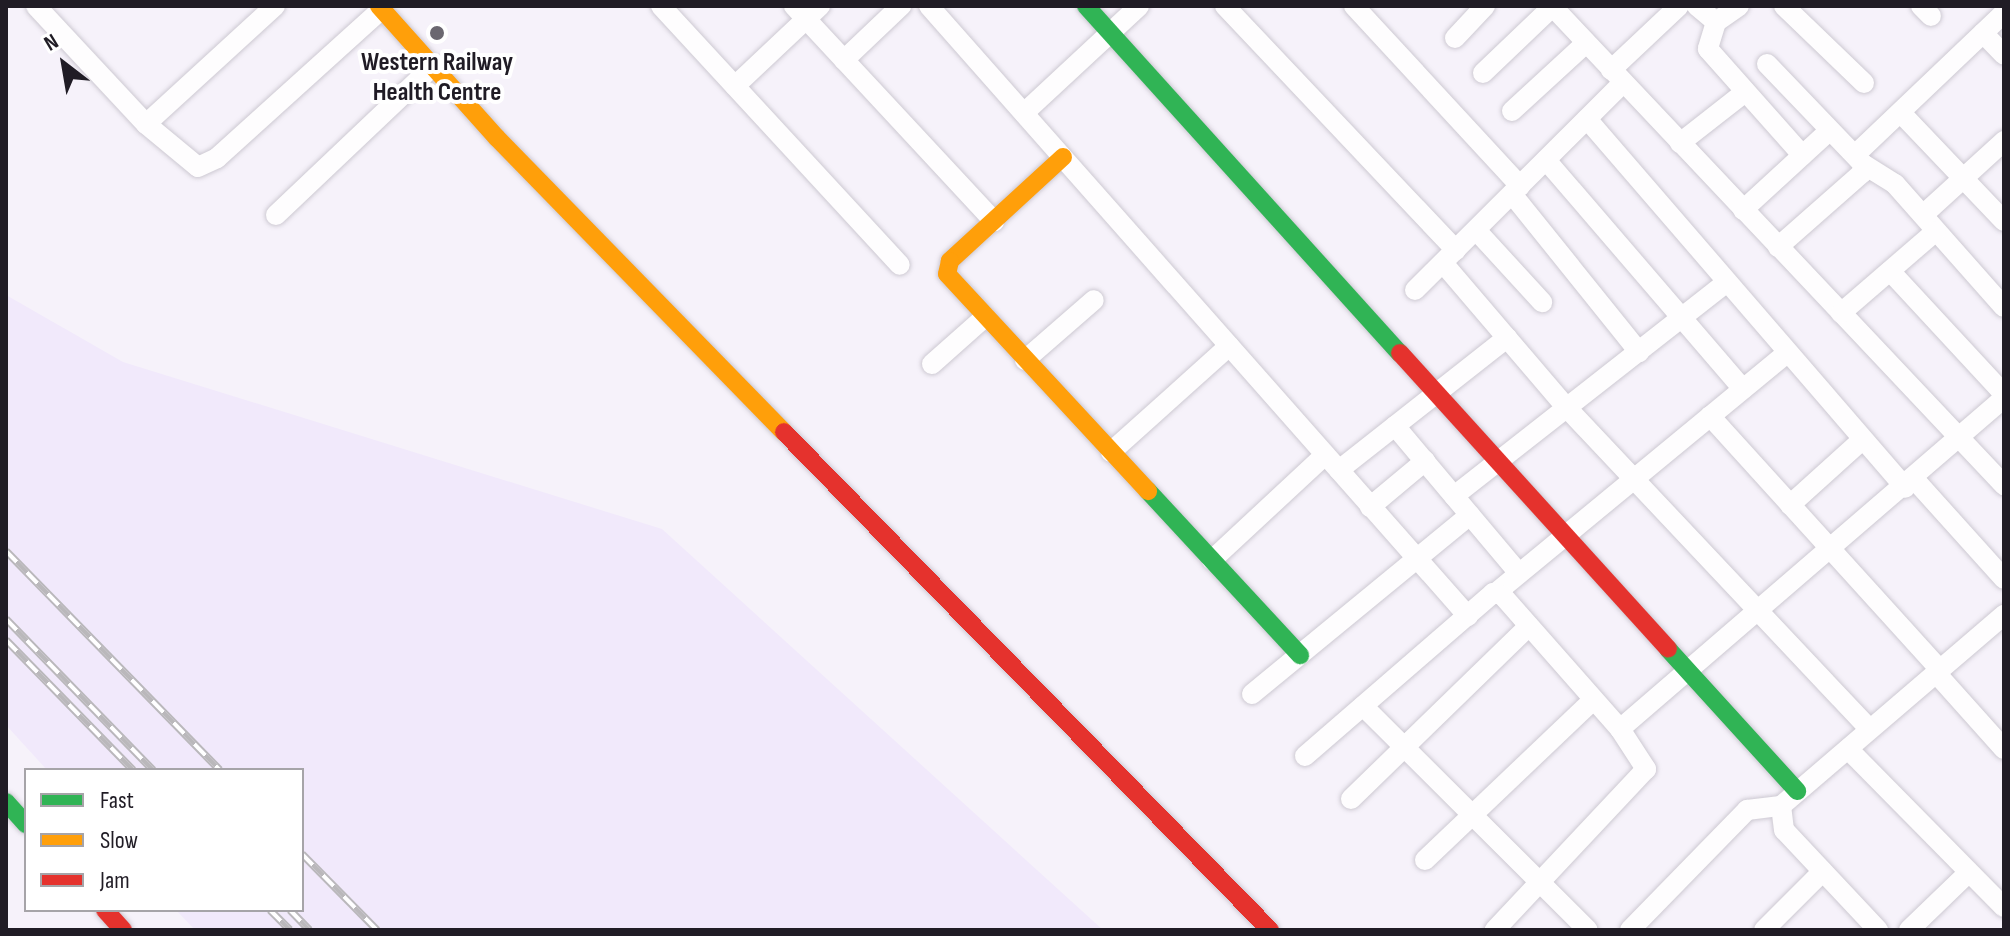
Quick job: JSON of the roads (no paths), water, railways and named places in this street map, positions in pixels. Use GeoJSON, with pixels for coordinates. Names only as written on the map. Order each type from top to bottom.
{"type":"FeatureCollection","features":[{"type":"Feature","properties":{"kind":"street"},"geometry":{"type":"LineString","coordinates":[[146,124],[275,6]]}},
{"type":"Feature","properties":{"kind":"street"},"geometry":{"type":"LineString","coordinates":[[661,6],[900,265]]}},
{"type":"Feature","properties":{"kind":"street"},"geometry":{"type":"LineString","coordinates":[[844,60],[901,6]]}},
{"type":"Feature","properties":{"kind":"street"},"geometry":{"type":"LineString","coordinates":[[929,6],[1416,561],[1468,616]]}},
{"type":"Feature","properties":{"kind":"street"},"geometry":{"type":"LineString","coordinates":[[1086,6],[1437,393],[1561,536],[1797,791]]}},
{"type":"Feature","properties":{"kind":"street"},"geometry":{"type":"LineString","coordinates":[[1024,113],[1139,6]]}},
{"type":"Feature","properties":{"kind":"street"},"geometry":{"type":"LineString","coordinates":[[1225,6],[1449,257],[1507,338],[1567,408],[1870,729]]}},
{"type":"Feature","properties":{"kind":"street"},"geometry":{"type":"LineString","coordinates":[[1354,6],[1516,190],[1639,352]]}},
{"type":"Feature","properties":{"kind":"street"},"geometry":{"type":"LineString","coordinates":[[1455,38],[1485,6]]}},
{"type":"Feature","properties":{"kind":"street"},"geometry":{"type":"LineString","coordinates":[[1483,73],[1553,6],[2004,485]]}},
{"type":"Feature","properties":{"kind":"street"},"geometry":{"type":"LineString","coordinates":[[1415,290],[1587,119],[1617,76],[1679,6]]}},
{"type":"Feature","properties":{"kind":"street"},"geometry":{"type":"LineString","coordinates":[[1697,6],[1716,22]]}},
{"type":"Feature","properties":{"kind":"street"},"geometry":{"type":"LineString","coordinates":[[1739,6],[1716,22],[1708,49],[1802,155]]}},
{"type":"Feature","properties":{"kind":"street"},"geometry":{"type":"LineString","coordinates":[[1784,6],[1864,83]]}},
{"type":"Feature","properties":{"kind":"street"},"geometry":{"type":"LineString","coordinates":[[47,10],[146,124],[192,165],[203,167],[382,7],[508,149],[1270,930]]}},
{"type":"Feature","properties":{"kind":"street"},"geometry":{"type":"LineString","coordinates":[[735,86],[807,11],[844,60],[994,221]]}},
{"type":"Feature","properties":{"kind":"street"},"geometry":{"type":"LineString","coordinates":[[1778,247],[1862,173],[1860,159],[1901,113],[2004,13]]}},
{"type":"Feature","properties":{"kind":"street"},"geometry":{"type":"LineString","coordinates":[[1983,33],[2004,55]]}},
{"type":"Feature","properties":{"kind":"street"},"geometry":{"type":"LineString","coordinates":[[1512,111],[1586,43]]}},
{"type":"Feature","properties":{"kind":"street"},"geometry":{"type":"LineString","coordinates":[[1767,64],[1829,131],[1860,159],[1887,176],[2004,307]]}},
{"type":"Feature","properties":{"kind":"street"},"geometry":{"type":"LineString","coordinates":[[276,215],[434,65]]}},
{"type":"Feature","properties":{"kind":"street"},"geometry":{"type":"LineString","coordinates":[[1680,143],[1745,92]]}},
{"type":"Feature","properties":{"kind":"street"},"geometry":{"type":"LineString","coordinates":[[1901,113],[2004,221]]}},
{"type":"Feature","properties":{"kind":"street"},"geometry":{"type":"LineString","coordinates":[[1587,119],[1724,284],[1862,440],[2004,579]]}},
{"type":"Feature","properties":{"kind":"street"},"geometry":{"type":"LineString","coordinates":[[1743,210],[1829,131]]}},
{"type":"Feature","properties":{"kind":"street"},"geometry":{"type":"LineString","coordinates":[[1841,313],[1890,271],[1963,179],[2004,141]]}},
{"type":"Feature","properties":{"kind":"street"},"geometry":{"type":"LineString","coordinates":[[1063,157],[946,267],[985,317],[1300,655]]}},
{"type":"Feature","properties":{"kind":"street"},"geometry":{"type":"LineString","coordinates":[[1546,160],[1743,389]]}},
{"type":"Feature","properties":{"kind":"street"},"geometry":{"type":"LineString","coordinates":[[1476,230],[1542,302]]}},
{"type":"Feature","properties":{"kind":"street"},"geometry":{"type":"LineString","coordinates":[[1620,729],[1832,552],[1961,439],[2004,396],[1890,271]]}},
{"type":"Feature","properties":{"kind":"street"},"geometry":{"type":"LineString","coordinates":[[1454,496],[1724,284]]}},
{"type":"Feature","properties":{"kind":"street"},"geometry":{"type":"LineString","coordinates":[[1025,360],[1094,300]]}},
{"type":"Feature","properties":{"kind":"street"},"geometry":{"type":"LineString","coordinates":[[932,364],[985,317]]}},
{"type":"Feature","properties":{"kind":"street"},"geometry":{"type":"LineString","coordinates":[[1212,560],[1332,463],[1395,426],[1507,338]]}},
{"type":"Feature","properties":{"kind":"street"},"geometry":{"type":"LineString","coordinates":[[1111,452],[1229,346]]}},
{"type":"Feature","properties":{"kind":"street"},"geometry":{"type":"LineString","coordinates":[[1305,756],[1561,536],[1785,355]]}},
{"type":"Feature","properties":{"kind":"street"},"geometry":{"type":"LineString","coordinates":[[1710,416],[2004,749]]}},
{"type":"Feature","properties":{"kind":"street"},"geometry":{"type":"LineString","coordinates":[[1395,426],[1519,573]]}},
{"type":"Feature","properties":{"kind":"street"},"geometry":{"type":"LineString","coordinates":[[1790,505],[1862,440]]}},
{"type":"Feature","properties":{"kind":"street"},"geometry":{"type":"LineString","coordinates":[[1370,507],[1425,461]]}},
{"type":"Feature","properties":{"kind":"street"},"geometry":{"type":"LineString","coordinates":[[1252,694],[1470,515]]}},
{"type":"Feature","properties":{"kind":"street"},"geometry":{"type":"LineString","coordinates":[[1495,930],[1646,769],[1620,729],[1497,592]]}},
{"type":"Feature","properties":{"kind":"street"},"geometry":{"type":"LineString","coordinates":[[1630,930],[1747,810],[1781,806],[2004,615]]}},
{"type":"Feature","properties":{"kind":"street"},"geometry":{"type":"LineString","coordinates":[[1351,799],[1529,626]]}},
{"type":"Feature","properties":{"kind":"street"},"geometry":{"type":"LineString","coordinates":[[1425,860],[1592,701]]}},
{"type":"Feature","properties":{"kind":"street"},"geometry":{"type":"LineString","coordinates":[[1363,706],[1588,930]]}},
{"type":"Feature","properties":{"kind":"street"},"geometry":{"type":"LineString","coordinates":[[1848,749],[2004,907]]}},
{"type":"Feature","properties":{"kind":"street"},"geometry":{"type":"LineString","coordinates":[[6,802],[24,822]]}},
{"type":"Feature","properties":{"kind":"street"},"geometry":{"type":"LineString","coordinates":[[1781,806],[1784,830],[1878,930]]}},
{"type":"Feature","properties":{"kind":"street"},"geometry":{"type":"LineString","coordinates":[[1764,930],[1823,871]]}},
{"type":"Feature","properties":{"kind":"street"},"geometry":{"type":"LineString","coordinates":[[1909,930],[1969,872]]}},
{"type":"Feature","properties":{"kind":"street"},"geometry":{"type":"LineString","coordinates":[[107,912],[123,930]]}},
{"type":"Feature","properties":{"kind":"railway"},"geometry":{"type":"LineString","coordinates":[[6,551],[218,768]]}},
{"type":"Feature","properties":{"kind":"railway"},"geometry":{"type":"LineString","coordinates":[[6,619],[151,768]]}},
{"type":"Feature","properties":{"kind":"railway"},"geometry":{"type":"LineString","coordinates":[[6,640],[131,768]]}},
{"type":"Feature","properties":{"kind":"railway"},"geometry":{"type":"LineString","coordinates":[[304,856],[377,930]]}},
{"type":"Feature","properties":{"kind":"railway"},"geometry":{"type":"LineString","coordinates":[[272,912],[290,930]]}},
{"type":"Feature","properties":{"kind":"railway"},"geometry":{"type":"LineString","coordinates":[[292,912],[309,930]]}},
{"type":"Feature","properties":{"kind":"place","name":"Western Railway Health Centre"},"geometry":{"type":"Point","coordinates":[437,33]}}]}
